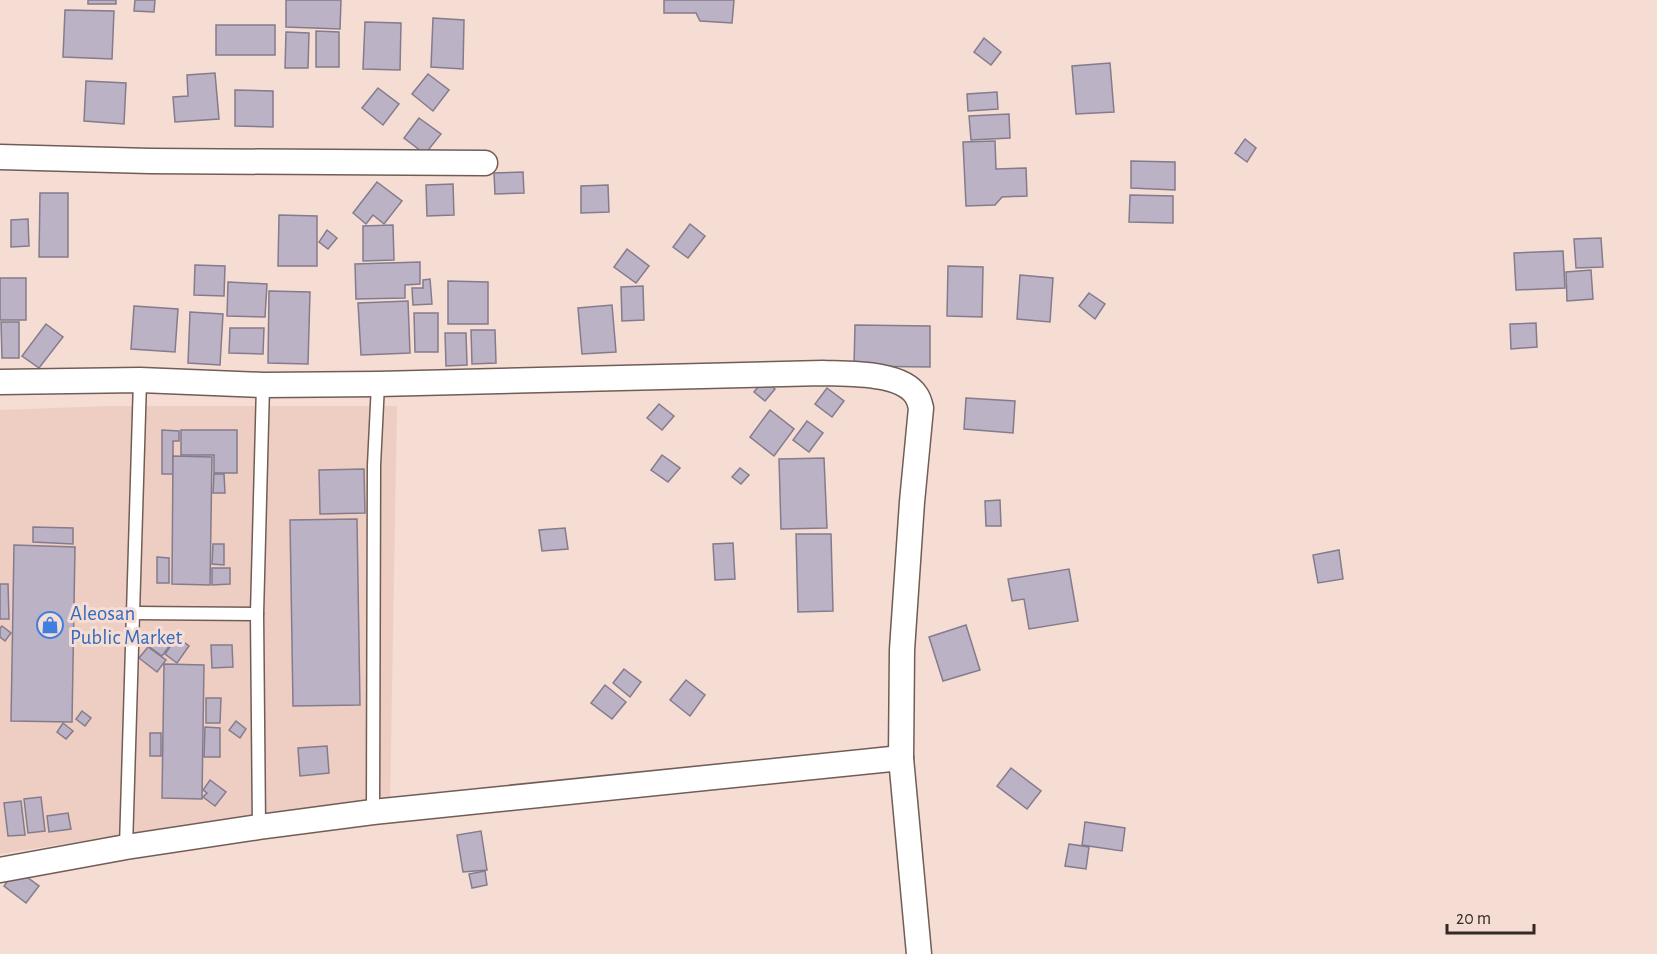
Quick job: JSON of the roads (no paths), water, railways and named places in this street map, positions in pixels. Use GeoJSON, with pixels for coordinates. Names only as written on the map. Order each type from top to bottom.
{"type":"FeatureCollection","features":[{"type":"Feature","properties":{"kind":"street"},"geometry":{"type":"LineString","coordinates":[[0,157],[150,161],[485,163]]}},
{"type":"Feature","properties":{"kind":"street"},"geometry":{"type":"LineString","coordinates":[[0,382],[140,380],[263,385],[378,384],[823,373],[876,377],[897,381],[909,388],[916,395],[921,408],[902,650],[901,758],[919,954]]}},
{"type":"Feature","properties":{"kind":"street"},"geometry":{"type":"LineString","coordinates":[[0,870],[126,847],[373,812],[901,758]]}},
{"type":"Feature","properties":{"kind":"lane"},"geometry":{"type":"LineString","coordinates":[[126,847],[140,380]]}},
{"type":"Feature","properties":{"kind":"lane"},"geometry":{"type":"LineString","coordinates":[[373,812],[374,465],[378,384]]}},
{"type":"Feature","properties":{"kind":"lane"},"geometry":{"type":"LineString","coordinates":[[259,827],[257,614],[263,385]]}},
{"type":"Feature","properties":{"kind":"lane"},"geometry":{"type":"LineString","coordinates":[[134,613],[257,614]]}},
{"type":"Feature","properties":{"kind":"place","name":"Aleosan Public Market"},"geometry":{"type":"Point","coordinates":[50,625]}}]}
